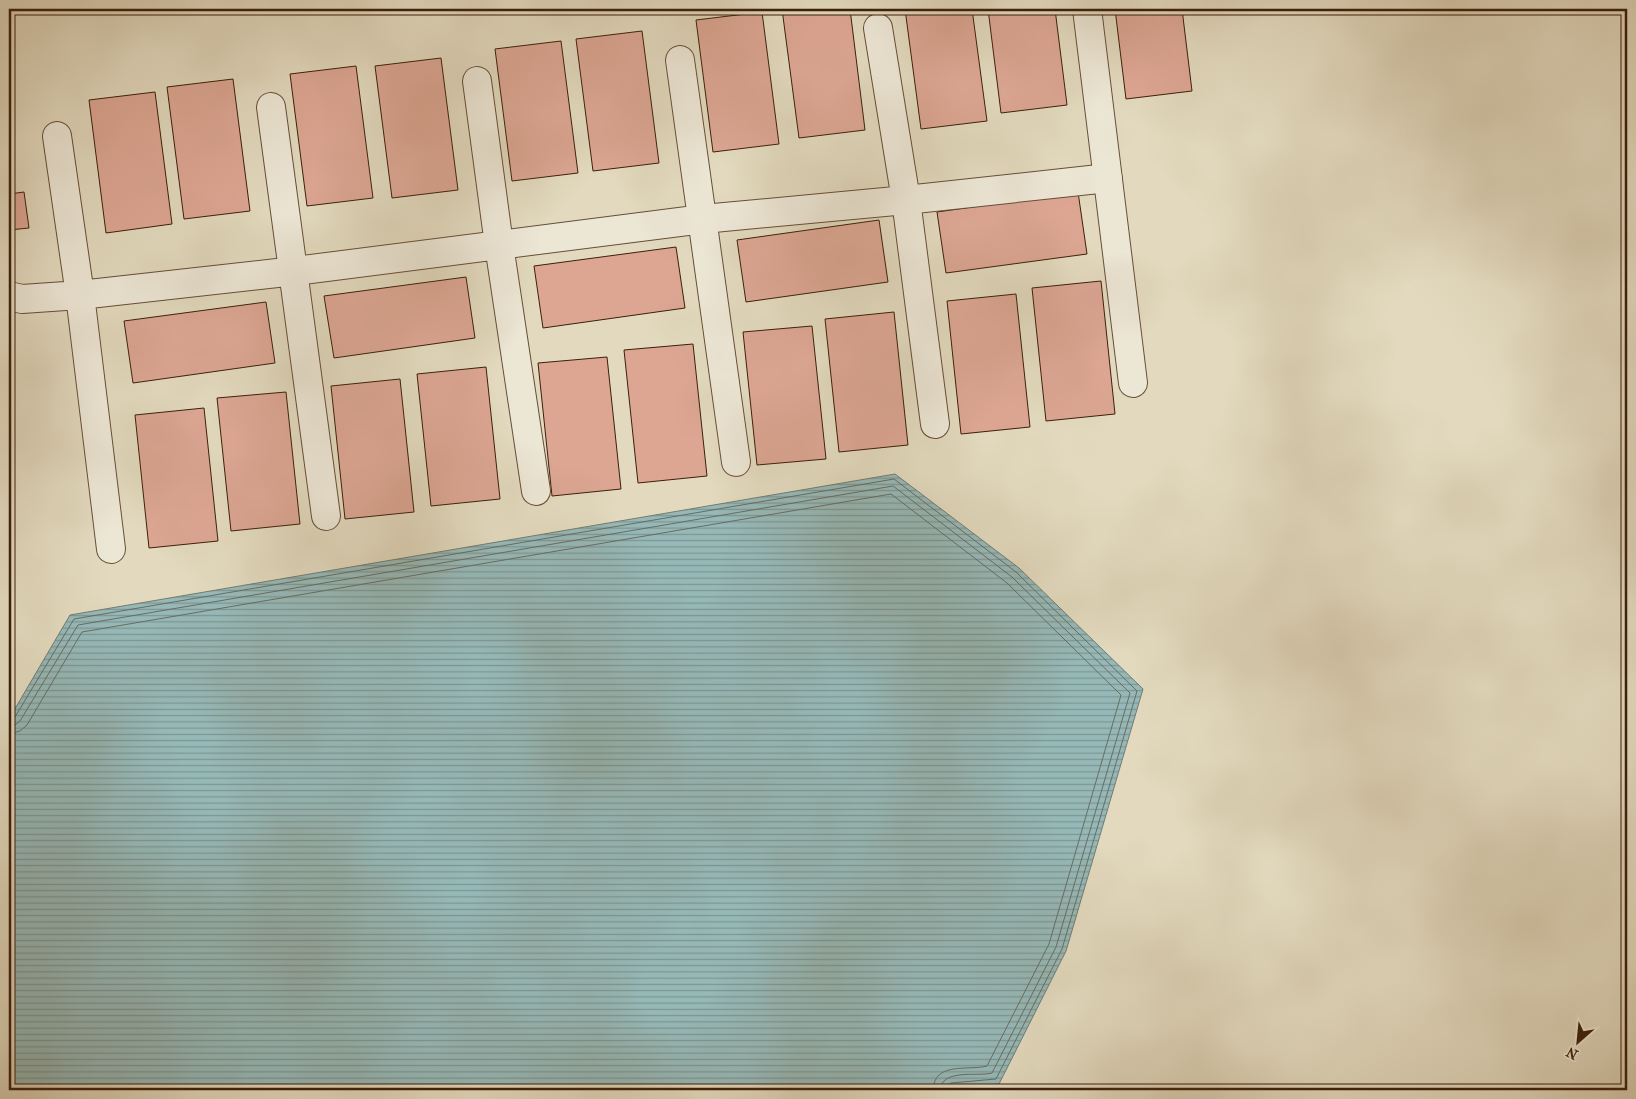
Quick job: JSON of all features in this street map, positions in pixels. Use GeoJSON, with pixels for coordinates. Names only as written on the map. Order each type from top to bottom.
{"type":"FeatureCollection","features":[{"type":"Feature","properties":{"kind":"street"},"geometry":{"type":"LineString","coordinates":[[1087,9],[1133,383]]}},
{"type":"Feature","properties":{"kind":"street"},"geometry":{"type":"LineString","coordinates":[[878,28],[906,200],[934,424]]}},
{"type":"Feature","properties":{"kind":"street"},"geometry":{"type":"LineString","coordinates":[[680,60],[736,462]]}},
{"type":"Feature","properties":{"kind":"street"},"geometry":{"type":"LineString","coordinates":[[477,81],[498,245],[536,491]]}},
{"type":"Feature","properties":{"kind":"street"},"geometry":{"type":"LineString","coordinates":[[272,107],[326,516]]}},
{"type":"Feature","properties":{"kind":"street"},"geometry":{"type":"LineString","coordinates":[[57,136],[80,295],[111,549]]}},
{"type":"Feature","properties":{"kind":"street"},"geometry":{"type":"LineString","coordinates":[[13,300],[80,295],[295,271],[703,219],[906,200],[1108,178]]}},
{"type":"Feature","properties":{"kind":"water"},"geometry":{"type":"Polygon","coordinates":[[[895,474],[1019,568],[1143,689],[1066,951],[999,1084],[920,1090],[9,1090],[9,719],[70,615],[895,474]]]}},
{"type":"Feature","properties":{"kind":"building"},"geometry":{"type":"Polygon","coordinates":[[[782,9],[850,9],[865,130],[799,138],[782,9]]]}},
{"type":"Feature","properties":{"kind":"building"},"geometry":{"type":"Polygon","coordinates":[[[905,9],[972,9],[987,121],[921,129],[905,9]]]}},
{"type":"Feature","properties":{"kind":"building"},"geometry":{"type":"Polygon","coordinates":[[[988,9],[1055,9],[1067,105],[1001,113],[988,9]]]}},
{"type":"Feature","properties":{"kind":"building"},"geometry":{"type":"Polygon","coordinates":[[[1115,9],[1182,9],[1192,91],[1126,99],[1115,9]]]}},
{"type":"Feature","properties":{"kind":"building"},"geometry":{"type":"Polygon","coordinates":[[[762,12],[779,144],[713,152],[696,20],[762,12]]]}},
{"type":"Feature","properties":{"kind":"building"},"geometry":{"type":"Polygon","coordinates":[[[642,31],[659,163],[593,171],[576,39],[642,31]]]}},
{"type":"Feature","properties":{"kind":"building"},"geometry":{"type":"Polygon","coordinates":[[[561,41],[578,173],[512,181],[495,49],[561,41]]]}},
{"type":"Feature","properties":{"kind":"building"},"geometry":{"type":"Polygon","coordinates":[[[441,58],[458,190],[392,198],[375,66],[441,58]]]}},
{"type":"Feature","properties":{"kind":"building"},"geometry":{"type":"Polygon","coordinates":[[[356,66],[373,198],[307,206],[290,74],[356,66]]]}},
{"type":"Feature","properties":{"kind":"building"},"geometry":{"type":"Polygon","coordinates":[[[233,79],[250,211],[184,219],[167,87],[233,79]]]}},
{"type":"Feature","properties":{"kind":"building"},"geometry":{"type":"Polygon","coordinates":[[[155,92],[172,224],[106,233],[89,100],[155,92]]]}},
{"type":"Feature","properties":{"kind":"building"},"geometry":{"type":"Polygon","coordinates":[[[24,192],[29,228],[9,230],[9,194],[24,192]]]}},
{"type":"Feature","properties":{"kind":"building"},"geometry":{"type":"Polygon","coordinates":[[[1078,192],[1087,254],[946,273],[937,212],[1078,192]]]}},
{"type":"Feature","properties":{"kind":"building"},"geometry":{"type":"Polygon","coordinates":[[[879,220],[888,282],[746,302],[737,240],[879,220]]]}},
{"type":"Feature","properties":{"kind":"building"},"geometry":{"type":"Polygon","coordinates":[[[676,247],[685,308],[543,328],[534,266],[676,247]]]}},
{"type":"Feature","properties":{"kind":"building"},"geometry":{"type":"Polygon","coordinates":[[[466,277],[475,338],[334,358],[324,296],[466,277]]]}},
{"type":"Feature","properties":{"kind":"building"},"geometry":{"type":"Polygon","coordinates":[[[1101,281],[1115,414],[1046,421],[1032,288],[1101,281]]]}},
{"type":"Feature","properties":{"kind":"building"},"geometry":{"type":"Polygon","coordinates":[[[1016,294],[1030,427],[961,434],[947,301],[1016,294]]]}},
{"type":"Feature","properties":{"kind":"building"},"geometry":{"type":"Polygon","coordinates":[[[266,302],[275,363],[133,383],[124,321],[266,302]]]}},
{"type":"Feature","properties":{"kind":"building"},"geometry":{"type":"Polygon","coordinates":[[[894,312],[908,445],[839,452],[825,319],[894,312]]]}},
{"type":"Feature","properties":{"kind":"building"},"geometry":{"type":"Polygon","coordinates":[[[812,326],[826,459],[757,465],[743,332],[812,326]]]}},
{"type":"Feature","properties":{"kind":"building"},"geometry":{"type":"Polygon","coordinates":[[[693,344],[707,476],[638,483],[624,350],[693,344]]]}},
{"type":"Feature","properties":{"kind":"building"},"geometry":{"type":"Polygon","coordinates":[[[607,357],[621,489],[552,496],[538,363],[607,357]]]}},
{"type":"Feature","properties":{"kind":"building"},"geometry":{"type":"Polygon","coordinates":[[[486,367],[500,499],[431,506],[417,374],[486,367]]]}},
{"type":"Feature","properties":{"kind":"building"},"geometry":{"type":"Polygon","coordinates":[[[400,379],[414,512],[345,519],[331,386],[400,379]]]}},
{"type":"Feature","properties":{"kind":"building"},"geometry":{"type":"Polygon","coordinates":[[[286,392],[300,524],[231,531],[217,398],[286,392]]]}},
{"type":"Feature","properties":{"kind":"building"},"geometry":{"type":"Polygon","coordinates":[[[204,408],[218,541],[149,548],[135,415],[204,408]]]}}]}
